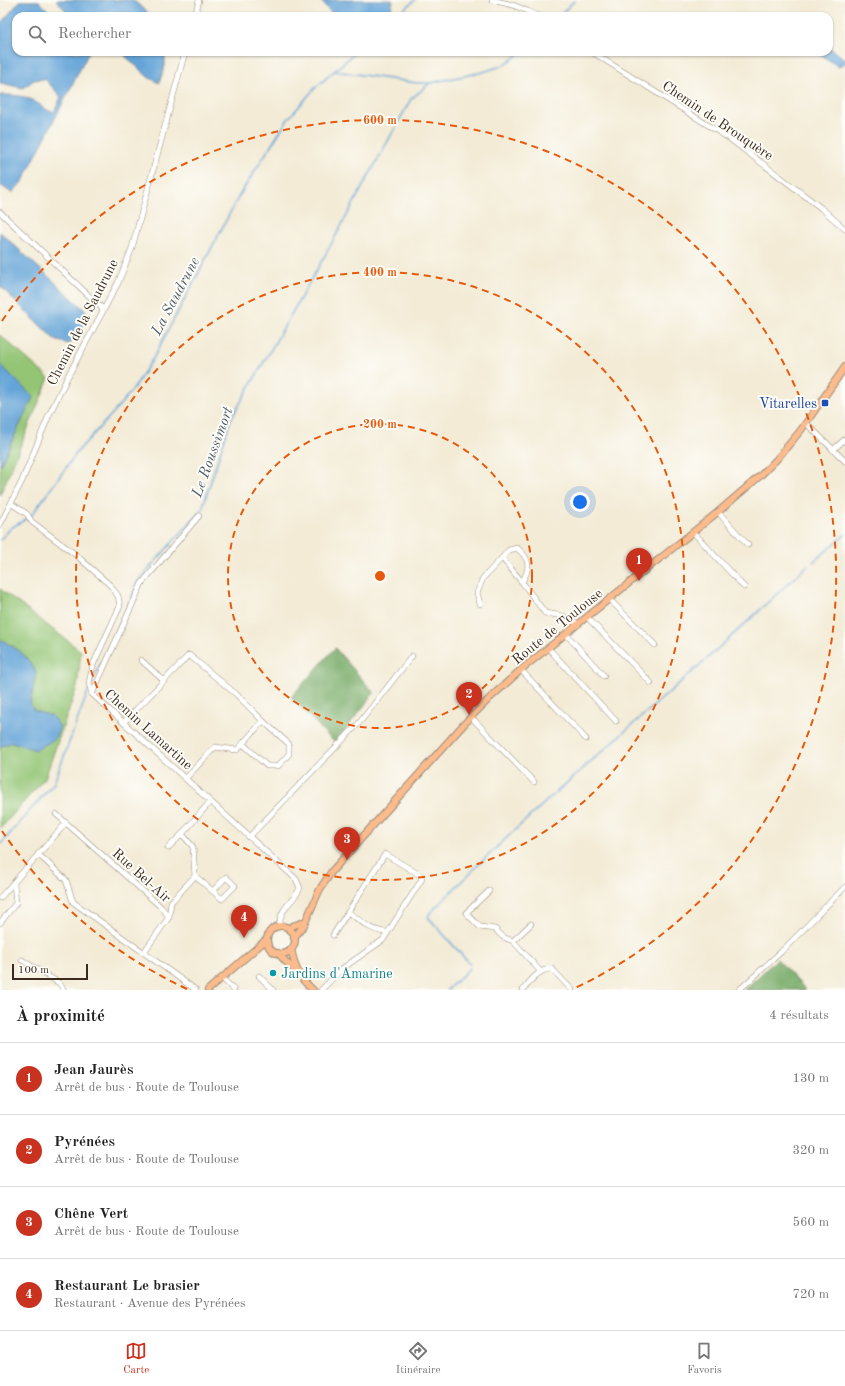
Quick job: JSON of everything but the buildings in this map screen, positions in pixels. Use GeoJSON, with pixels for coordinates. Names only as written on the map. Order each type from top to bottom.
{"type":"FeatureCollection","features":[{"type":"Feature","properties":{"kind":"main road","name":"Route de Toulouse"},"geometry":{"type":"LineString","coordinates":[[294,938],[304,925],[304,922],[322,886],[332,872],[471,717],[521,670],[694,532],[761,475],[776,460],[806,423],[845,367]]}},
{"type":"Feature","properties":{"kind":"main road"},"geometry":{"type":"LineString","coordinates":[[290,930],[292,926],[304,922]]}},
{"type":"Feature","properties":{"kind":"main road"},"geometry":{"type":"LineString","coordinates":[[269,948],[267,939],[269,932],[279,926],[286,927],[290,930],[294,938],[294,945],[291,949],[278,954]]}},
{"type":"Feature","properties":{"kind":"main road"},"geometry":{"type":"LineString","coordinates":[[208,990],[267,939]]}},
{"type":"Feature","properties":{"kind":"main road"},"geometry":{"type":"LineString","coordinates":[[251,953],[263,948],[269,948],[278,954],[296,971],[305,983],[313,990]]}},
{"type":"Feature","properties":{"kind":"main road"},"geometry":{"type":"LineString","coordinates":[[291,949],[296,971]]}},
{"type":"Feature","properties":{"kind":"street"},"geometry":{"type":"LineString","coordinates":[[196,12],[199,0]]}},
{"type":"Feature","properties":{"kind":"street"},"geometry":{"type":"LineString","coordinates":[[492,0],[513,5],[530,12]]}},
{"type":"Feature","properties":{"kind":"street","name":"Chemin de la Saudrune"},"geometry":{"type":"LineString","coordinates":[[0,525],[12,504],[49,415],[118,283],[132,248],[184,56]]}},
{"type":"Feature","properties":{"kind":"street","name":"Chemin de Brouquère"},"geometry":{"type":"LineString","coordinates":[[598,56],[730,138],[821,208],[845,230]]}},
{"type":"Feature","properties":{"kind":"street"},"geometry":{"type":"LineString","coordinates":[[0,212],[101,306],[103,310]]}},
{"type":"Feature","properties":{"kind":"street"},"geometry":{"type":"LineString","coordinates":[[806,423],[845,461]]}},
{"type":"Feature","properties":{"kind":"street"},"geometry":{"type":"LineString","coordinates":[[833,450],[845,439]]}},
{"type":"Feature","properties":{"kind":"street","name":"Chemin Lamartine"},"geometry":{"type":"LineString","coordinates":[[12,504],[27,514],[32,522],[76,555],[111,586],[118,596],[120,606],[93,665],[89,683],[92,694],[296,879],[300,888],[298,894],[284,909],[279,926]]}},
{"type":"Feature","properties":{"kind":"street"},"geometry":{"type":"LineString","coordinates":[[718,512],[748,545]]}},
{"type":"Feature","properties":{"kind":"street"},"geometry":{"type":"LineString","coordinates":[[92,694],[142,583],[199,516]]}},
{"type":"Feature","properties":{"kind":"street"},"geometry":{"type":"LineString","coordinates":[[694,532],[744,587]]}},
{"type":"Feature","properties":{"kind":"street"},"geometry":{"type":"LineString","coordinates":[[480,604],[477,594],[483,578],[509,550],[517,548],[524,554],[529,565],[522,582]]}},
{"type":"Feature","properties":{"kind":"street"},"geometry":{"type":"LineString","coordinates":[[502,558],[522,582],[544,613],[567,617],[572,619],[578,625]]}},
{"type":"Feature","properties":{"kind":"street"},"geometry":{"type":"LineString","coordinates":[[609,599],[655,646]]}},
{"type":"Feature","properties":{"kind":"street"},"geometry":{"type":"LineString","coordinates":[[587,616],[651,683]]}},
{"type":"Feature","properties":{"kind":"street"},"geometry":{"type":"LineString","coordinates":[[566,634],[604,676]]}},
{"type":"Feature","properties":{"kind":"street"},"geometry":{"type":"LineString","coordinates":[[548,648],[616,721]]}},
{"type":"Feature","properties":{"kind":"street"},"geometry":{"type":"LineString","coordinates":[[124,722],[189,655],[236,694],[289,744],[289,754],[278,766],[267,766],[243,744]]}},
{"type":"Feature","properties":{"kind":"street"},"geometry":{"type":"LineString","coordinates":[[249,837],[360,722],[412,656]]}},
{"type":"Feature","properties":{"kind":"street"},"geometry":{"type":"LineString","coordinates":[[141,660],[164,681]]}},
{"type":"Feature","properties":{"kind":"street"},"geometry":{"type":"LineString","coordinates":[[521,670],[586,739]]}},
{"type":"Feature","properties":{"kind":"street"},"geometry":{"type":"LineString","coordinates":[[471,717],[534,782]]}},
{"type":"Feature","properties":{"kind":"street"},"geometry":{"type":"LineString","coordinates":[[186,778],[215,747],[237,750],[263,721]]}},
{"type":"Feature","properties":{"kind":"street"},"geometry":{"type":"LineString","coordinates":[[168,848],[210,802]]}},
{"type":"Feature","properties":{"kind":"street","name":"Rue Bel-Air"},"geometry":{"type":"LineString","coordinates":[[56,814],[162,907],[169,917],[144,952]]}},
{"type":"Feature","properties":{"kind":"street"},"geometry":{"type":"LineString","coordinates":[[0,898],[14,884],[66,823]]}},
{"type":"Feature","properties":{"kind":"street"},"geometry":{"type":"LineString","coordinates":[[182,834],[193,847],[195,876],[213,891]]}},
{"type":"Feature","properties":{"kind":"street"},"geometry":{"type":"LineString","coordinates":[[38,854],[66,880],[73,902],[193,989]]}},
{"type":"Feature","properties":{"kind":"street"},"geometry":{"type":"LineString","coordinates":[[321,990],[343,968],[383,940],[422,879],[420,875],[385,854],[333,935]]}},
{"type":"Feature","properties":{"kind":"street"},"geometry":{"type":"LineString","coordinates":[[169,917],[171,902],[195,876]]}},
{"type":"Feature","properties":{"kind":"street"},"geometry":{"type":"LineString","coordinates":[[0,923],[16,903],[14,884]]}},
{"type":"Feature","properties":{"kind":"street"},"geometry":{"type":"LineString","coordinates":[[739,990],[787,946],[845,887]]}},
{"type":"Feature","properties":{"kind":"street"},"geometry":{"type":"LineString","coordinates":[[489,891],[466,913],[480,927],[495,930],[503,937],[513,941],[541,972]]}},
{"type":"Feature","properties":{"kind":"street"},"geometry":{"type":"LineString","coordinates":[[348,912],[377,930],[388,932]]}},
{"type":"Feature","properties":{"kind":"street"},"geometry":{"type":"LineString","coordinates":[[513,941],[531,924]]}},
{"type":"Feature","properties":{"kind":"street"},"geometry":{"type":"LineString","coordinates":[[377,930],[379,934],[378,943]]}},
{"type":"Feature","properties":{"kind":"street"},"geometry":{"type":"LineString","coordinates":[[22,960],[59,984],[64,990]]}},
{"type":"Feature","properties":{"kind":"street"},"geometry":{"type":"LineString","coordinates":[[523,990],[546,969],[552,969],[572,990]]}},
{"type":"Feature","properties":{"kind":"street"},"geometry":{"type":"LineString","coordinates":[[259,976],[273,990]]}},
{"type":"Feature","properties":{"kind":"street"},"geometry":{"type":"LineString","coordinates":[[222,978],[234,990]]}},
{"type":"Feature","properties":{"kind":"green space"},"geometry":{"type":"Polygon","coordinates":[[[0,335],[49,378],[0,495],[0,466],[33,397],[0,364],[0,335]]]}},
{"type":"Feature","properties":{"kind":"green space"},"geometry":{"type":"Polygon","coordinates":[[[0,589],[81,651],[77,687],[45,778],[0,829],[0,747],[12,742],[36,750],[52,716],[35,711],[30,705],[36,672],[21,652],[0,639],[0,589]]]}},
{"type":"Feature","properties":{"kind":"green space"},"geometry":{"type":"Polygon","coordinates":[[[335,648],[374,693],[335,743],[291,697],[335,648]]]}},
{"type":"Feature","properties":{"kind":"green space"},"geometry":{"type":"Polygon","coordinates":[[[777,959],[806,990],[744,990],[777,959]]]}},
{"type":"Feature","properties":{"kind":"water"},"geometry":{"type":"Polygon","coordinates":[[[56,0],[133,0],[147,12],[67,12],[56,0]]]}},
{"type":"Feature","properties":{"kind":"water"},"geometry":{"type":"Polygon","coordinates":[[[320,0],[393,0],[391,10],[388,12],[330,12],[320,0]]]}},
{"type":"Feature","properties":{"kind":"water"},"geometry":{"type":"Polygon","coordinates":[[[20,1],[39,1],[50,12],[12,12],[12,56],[87,56],[23,181],[12,193],[0,185],[0,95],[15,95],[28,98],[47,110],[54,112],[61,97],[45,79],[34,80],[23,88],[0,83],[0,24],[20,1]]]}},
{"type":"Feature","properties":{"kind":"water"},"geometry":{"type":"Polygon","coordinates":[[[833,50],[845,59],[845,63],[839,67],[823,56],[833,56],[833,50]]]}},
{"type":"Feature","properties":{"kind":"water"},"geometry":{"type":"Polygon","coordinates":[[[125,56],[165,56],[165,66],[159,83],[148,77],[125,56]]]}},
{"type":"Feature","properties":{"kind":"water"},"geometry":{"type":"Polygon","coordinates":[[[0,232],[86,311],[86,322],[69,344],[55,340],[0,286],[0,232]]]}},
{"type":"Feature","properties":{"kind":"water"},"geometry":{"type":"Polygon","coordinates":[[[0,364],[33,397],[0,466],[0,364]]]}},
{"type":"Feature","properties":{"kind":"water"},"geometry":{"type":"Polygon","coordinates":[[[0,639],[21,652],[36,672],[30,705],[35,711],[52,716],[60,727],[55,739],[36,750],[12,742],[0,747],[0,639]]]}},
{"type":"Feature","properties":{"kind":"waterway","name":"La Saudrune"},"geometry":{"type":"LineString","coordinates":[[401,12],[415,0]]}},
{"type":"Feature","properties":{"kind":"waterway"},"geometry":{"type":"LineString","coordinates":[[563,12],[575,0]]}},
{"type":"Feature","properties":{"kind":"waterway","name":"La Saudrune"},"geometry":{"type":"LineString","coordinates":[[0,540],[11,528],[31,516],[78,451],[134,388],[154,357],[239,196],[288,119],[315,88],[351,56]]}},
{"type":"Feature","properties":{"kind":"waterway","name":"Le Roussimort"},"geometry":{"type":"LineString","coordinates":[[335,71],[417,83],[430,83],[483,72],[504,65],[516,56]]}},
{"type":"Feature","properties":{"kind":"waterway","name":"Le Roussimort"},"geometry":{"type":"LineString","coordinates":[[91,684],[121,622],[138,581],[202,509],[231,419],[323,259],[411,99],[430,83]]}},
{"type":"Feature","properties":{"kind":"waterway"},"geometry":{"type":"LineString","coordinates":[[813,562],[845,535]]}},
{"type":"Feature","properties":{"kind":"waterway"},"geometry":{"type":"LineString","coordinates":[[763,607],[808,565]]}},
{"type":"Feature","properties":{"kind":"waterway"},"geometry":{"type":"LineString","coordinates":[[450,893],[526,820],[761,609]]}},
{"type":"Feature","properties":{"kind":"waterway","name":"Le Roussimort"},"geometry":{"type":"LineString","coordinates":[[0,845],[54,783],[89,689]]}},
{"type":"Feature","properties":{"kind":"waterway"},"geometry":{"type":"LineString","coordinates":[[448,895],[430,913],[428,917],[470,964]]}},
{"type":"Feature","properties":{"kind":"waterway"},"geometry":{"type":"LineString","coordinates":[[447,990],[470,968]]}},
{"type":"Feature","properties":{"kind":"place","name":"Vitarelles"},"geometry":{"type":"Point","coordinates":[825,403]}},
{"type":"Feature","properties":{"kind":"place","name":"Jean Jaurès"},"geometry":{"type":"Point","coordinates":[639,581]}},
{"type":"Feature","properties":{"kind":"place","name":"Pyrénées"},"geometry":{"type":"Point","coordinates":[469,715]}},
{"type":"Feature","properties":{"kind":"place","name":"Chêne Vert"},"geometry":{"type":"Point","coordinates":[347,860]}},
{"type":"Feature","properties":{"kind":"place","name":"Restaurant Le brasier"},"geometry":{"type":"Point","coordinates":[244,938]}},
{"type":"Feature","properties":{"kind":"place","name":"Jardins d'Amarine"},"geometry":{"type":"Point","coordinates":[273,973]}}]}
